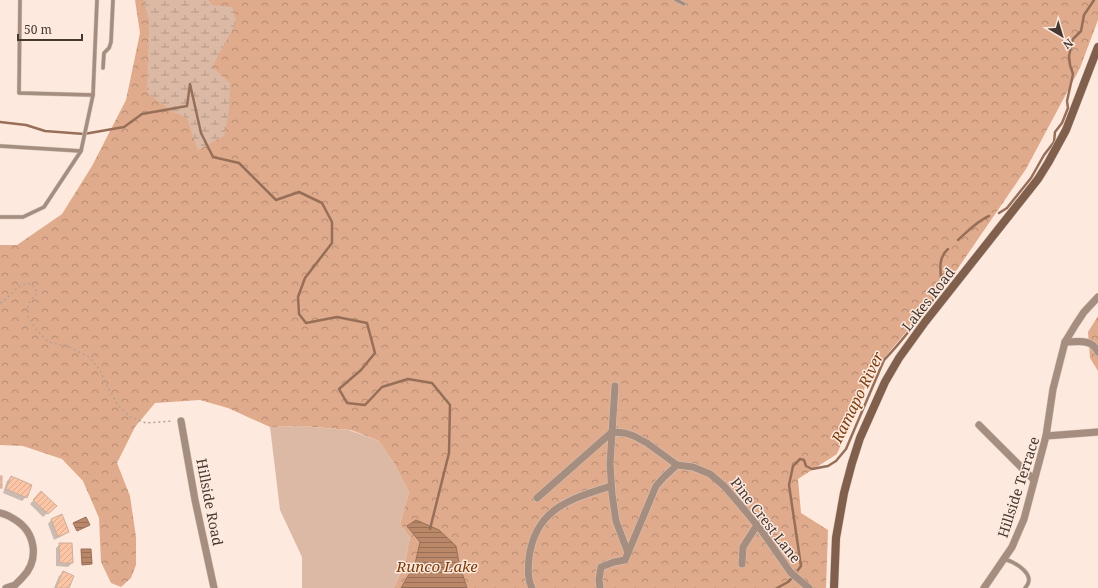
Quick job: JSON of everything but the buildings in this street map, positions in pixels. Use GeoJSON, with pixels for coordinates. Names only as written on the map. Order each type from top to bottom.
{"type":"FeatureCollection","features":[{"type":"Feature","properties":{"kind":"main road","name":"Lakes Road"},"geometry":{"type":"LineString","coordinates":[[834,588],[836,538],[844,493],[860,438],[885,382],[925,322],[1038,179],[1066,130],[1098,47]]}},
{"type":"Feature","properties":{"kind":"street"},"geometry":{"type":"LineString","coordinates":[[1046,436],[1053,389],[1065,342],[1084,312],[1098,297]]}},
{"type":"Feature","properties":{"kind":"street"},"geometry":{"type":"LineString","coordinates":[[1065,342],[1090,343],[1098,352]]}},
{"type":"Feature","properties":{"kind":"street"},"geometry":{"type":"LineString","coordinates":[[615,386],[610,464],[611,486],[616,521],[628,553]]}},
{"type":"Feature","properties":{"kind":"street","name":"Hillside Road"},"geometry":{"type":"LineString","coordinates":[[181,421],[195,500],[214,588]]}},
{"type":"Feature","properties":{"kind":"street"},"geometry":{"type":"LineString","coordinates":[[978,425],[1034,480]]}},
{"type":"Feature","properties":{"kind":"street"},"geometry":{"type":"LineString","coordinates":[[537,498],[612,432],[625,433],[634,436],[647,443],[677,465],[656,486],[625,560],[601,567],[599,580],[600,588]]}},
{"type":"Feature","properties":{"kind":"street","name":"Hillside Terrace"},"geometry":{"type":"LineString","coordinates":[[984,588],[1012,547],[1024,519],[1046,436],[1098,432]]}},
{"type":"Feature","properties":{"kind":"street","name":"Pine Crest Lane"},"geometry":{"type":"LineString","coordinates":[[677,465],[693,467],[710,474],[724,486],[757,525],[791,573],[809,588]]}},
{"type":"Feature","properties":{"kind":"street"},"geometry":{"type":"LineString","coordinates":[[532,588],[530,586],[528,571],[530,550],[538,526],[562,505],[582,495],[611,486]]}},
{"type":"Feature","properties":{"kind":"street"},"geometry":{"type":"LineString","coordinates":[[0,513],[5,513],[21,523],[26,528],[33,543],[31,565],[15,585],[6,588]]}},
{"type":"Feature","properties":{"kind":"street"},"geometry":{"type":"LineString","coordinates":[[742,564],[743,547],[757,525]]}},
{"type":"Feature","properties":{"kind":"lane"},"geometry":{"type":"LineString","coordinates":[[20,0],[19,93],[93,95]]}},
{"type":"Feature","properties":{"kind":"lane"},"geometry":{"type":"LineString","coordinates":[[0,217],[23,217],[44,207],[81,151],[93,95],[97,0]]}},
{"type":"Feature","properties":{"kind":"lane"},"geometry":{"type":"LineString","coordinates":[[103,68],[104,53],[109,48],[111,42],[114,0]]}},
{"type":"Feature","properties":{"kind":"lane"},"geometry":{"type":"LineString","coordinates":[[676,0],[684,4]]}},
{"type":"Feature","properties":{"kind":"lane"},"geometry":{"type":"LineString","coordinates":[[0,146],[81,151]]}},
{"type":"Feature","properties":{"kind":"lane"},"geometry":{"type":"LineString","coordinates":[[1004,559],[1017,564],[1026,572],[1029,581],[1025,588]]}},
{"type":"Feature","properties":{"kind":"path"},"geometry":{"type":"LineString","coordinates":[[0,303],[23,284],[28,283],[34,286],[37,293],[28,304],[28,316],[37,331],[50,342],[69,347],[89,357],[100,370],[107,386],[118,404],[130,416],[146,423],[181,421]]}},
{"type":"Feature","properties":{"kind":"green space"},"geometry":{"type":"Polygon","coordinates":[[[135,0],[1098,0],[1098,20],[1080,68],[1026,169],[952,277],[870,375],[837,454],[798,479],[801,513],[828,530],[826,588],[467,588],[459,563],[456,546],[420,542],[415,564],[401,588],[394,588],[405,563],[410,537],[400,524],[409,492],[395,465],[379,441],[351,430],[301,426],[270,427],[228,408],[200,400],[155,403],[135,427],[117,463],[130,496],[136,537],[136,565],[131,578],[121,587],[111,583],[101,562],[99,518],[83,481],[62,459],[23,446],[0,445],[0,245],[17,245],[62,214],[92,166],[126,100],[140,33],[135,0]]]}},
{"type":"Feature","properties":{"kind":"green space"},"geometry":{"type":"Polygon","coordinates":[[[144,0],[208,0],[212,5],[232,7],[236,23],[212,67],[230,83],[229,110],[224,136],[198,150],[187,118],[172,111],[147,93],[149,21],[144,0]]]}},
{"type":"Feature","properties":{"kind":"green space"},"geometry":{"type":"Polygon","coordinates":[[[1098,316],[1098,371],[1090,358],[1088,332],[1098,316]]]}},
{"type":"Feature","properties":{"kind":"green space"},"geometry":{"type":"Polygon","coordinates":[[[301,426],[349,430],[379,441],[395,465],[409,492],[400,524],[410,537],[405,563],[394,588],[302,588],[302,557],[280,510],[270,427],[301,426]]]}},
{"type":"Feature","properties":{"kind":"water"},"geometry":{"type":"Polygon","coordinates":[[[86,517],[90,525],[77,531],[73,523],[86,517]]]}},
{"type":"Feature","properties":{"kind":"water","name":"Runco Lake"},"geometry":{"type":"Polygon","coordinates":[[[416,520],[439,530],[456,546],[459,563],[467,588],[401,588],[415,564],[420,542],[407,526],[416,520]]]}},
{"type":"Feature","properties":{"kind":"water"},"geometry":{"type":"Polygon","coordinates":[[[81,549],[91,549],[92,564],[82,565],[81,549]]]}},
{"type":"Feature","properties":{"kind":"waterway","name":"Ramapo River"},"geometry":{"type":"LineString","coordinates":[[999,213],[1007,208],[1031,178],[1044,155],[1054,142],[1055,132],[1062,123],[1068,108],[1067,101],[1073,74],[1069,56],[1073,39],[1081,31],[1084,15],[1094,0]]}},
{"type":"Feature","properties":{"kind":"waterway"},"geometry":{"type":"LineString","coordinates":[[0,122],[26,125],[45,131],[84,134],[124,127],[142,114],[187,106],[190,84],[201,133],[213,157],[239,163],[276,200],[299,192],[322,203],[332,222],[332,243],[305,278],[298,297],[299,314],[306,323],[337,317],[367,323],[375,353],[361,370],[339,389],[347,403],[365,405],[382,387],[408,379],[432,383],[450,405],[449,453],[430,529]]}},
{"type":"Feature","properties":{"kind":"waterway","name":"Ramapo River"},"geometry":{"type":"LineString","coordinates":[[958,240],[976,224],[989,216]]}},
{"type":"Feature","properties":{"kind":"waterway","name":"Ramapo River"},"geometry":{"type":"LineString","coordinates":[[798,570],[801,566],[789,485],[793,466],[800,459],[804,460],[806,466],[812,469],[828,466],[836,461],[846,449],[884,360],[916,322],[940,290],[942,284],[940,270],[941,262],[943,255],[948,249]]}},
{"type":"Feature","properties":{"kind":"waterway","name":"Ramapo River"},"geometry":{"type":"LineString","coordinates":[[777,588],[791,579]]}}]}
